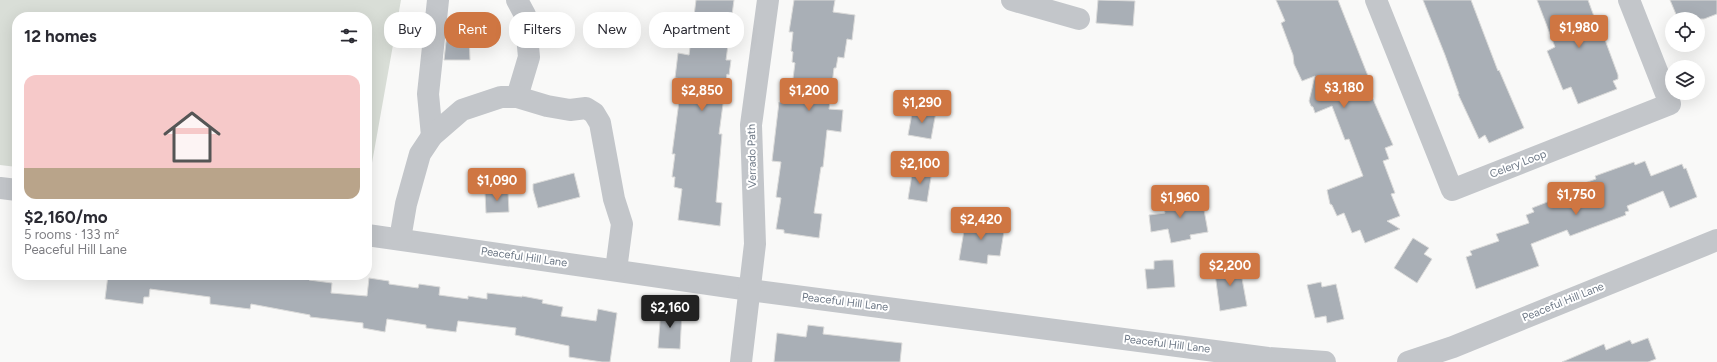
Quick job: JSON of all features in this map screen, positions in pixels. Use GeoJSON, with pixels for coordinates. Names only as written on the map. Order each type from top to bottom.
{"type":"FeatureCollection","features":[{"type":"Feature","properties":{"kind":"street"},"geometry":{"type":"LineString","coordinates":[[432,136],[428,94],[438,0]]}},
{"type":"Feature","properties":{"kind":"street"},"geometry":{"type":"LineString","coordinates":[[517,0],[525,15],[529,57],[517,97]]}},
{"type":"Feature","properties":{"kind":"street","name":"Verrado Path"},"geometry":{"type":"LineString","coordinates":[[741,362],[755,244],[751,125],[768,0]]}},
{"type":"Feature","properties":{"kind":"street"},"geometry":{"type":"LineString","coordinates":[[1012,0],[1079,19]]}},
{"type":"Feature","properties":{"kind":"street","name":"Celery Loop"},"geometry":{"type":"LineString","coordinates":[[1376,0],[1452,190],[1670,104],[1628,0]]}},
{"type":"Feature","properties":{"kind":"street"},"geometry":{"type":"LineString","coordinates":[[400,239],[406,204],[420,154],[432,136],[462,110],[500,97],[517,97],[547,106],[570,110],[586,108],[594,113],[600,123],[614,199],[622,224],[616,270]]}},
{"type":"Feature","properties":{"kind":"street"},"geometry":{"type":"LineString","coordinates":[[0,188],[12,189]]}},
{"type":"Feature","properties":{"kind":"street","name":"Peaceful Hill Lane"},"geometry":{"type":"LineString","coordinates":[[372,236],[750,290],[1287,361],[1324,362]]}},
{"type":"Feature","properties":{"kind":"street","name":"Peaceful Hill Lane"},"geometry":{"type":"LineString","coordinates":[[1408,362],[1453,347],[1717,240]]}},
{"type":"Feature","properties":{"kind":"shaded area"},"geometry":{"type":"Polygon","coordinates":[[[0,0],[401,0],[399,12],[384,12],[384,48],[392,48],[372,163],[372,12],[12,12],[12,166],[0,165],[0,0]]]}},
{"type":"Feature","properties":{"kind":"building"},"geometry":{"type":"Polygon","coordinates":[[[696,0],[734,0],[732,12],[694,12],[696,0]]]}},
{"type":"Feature","properties":{"kind":"building"},"geometry":{"type":"Polygon","coordinates":[[[794,0],[835,0],[833,12],[855,15],[852,40],[847,39],[844,58],[838,57],[836,68],[834,68],[829,109],[843,110],[841,132],[827,130],[823,167],[821,167],[814,213],[822,214],[819,238],[784,233],[784,230],[776,229],[781,198],[776,197],[781,162],[772,161],[779,102],[790,102],[795,63],[792,62],[793,52],[791,51],[793,32],[789,32],[794,0]]]}},
{"type":"Feature","properties":{"kind":"building"},"geometry":{"type":"Polygon","coordinates":[[[1098,0],[1135,1],[1133,26],[1096,23],[1098,0]]]}},
{"type":"Feature","properties":{"kind":"building"},"geometry":{"type":"Polygon","coordinates":[[[1276,0],[1338,0],[1370,81],[1366,83],[1393,145],[1385,148],[1389,159],[1383,161],[1395,193],[1391,194],[1400,216],[1387,221],[1400,229],[1365,243],[1360,230],[1352,233],[1344,213],[1337,216],[1332,205],[1330,204],[1327,190],[1363,176],[1349,139],[1345,140],[1332,106],[1315,113],[1313,107],[1311,106],[1309,101],[1315,76],[1302,81],[1294,64],[1293,55],[1281,23],[1285,21],[1276,0]]]}},
{"type":"Feature","properties":{"kind":"building"},"geometry":{"type":"Polygon","coordinates":[[[1423,0],[1471,0],[1498,71],[1499,70],[1524,128],[1489,143],[1485,135],[1479,139],[1458,94],[1445,55],[1423,0]]]}},
{"type":"Feature","properties":{"kind":"building"},"geometry":{"type":"Polygon","coordinates":[[[1537,0],[1588,0],[1599,30],[1601,29],[1618,75],[1618,79],[1613,81],[1617,89],[1578,104],[1571,87],[1563,90],[1547,51],[1555,47],[1537,0]]]}},
{"type":"Feature","properties":{"kind":"building"},"geometry":{"type":"Polygon","coordinates":[[[1670,0],[1717,0],[1717,14],[1705,19],[1705,12],[1675,12],[1670,0]]]}},
{"type":"Feature","properties":{"kind":"building"},"geometry":{"type":"Polygon","coordinates":[[[445,48],[470,48],[470,60],[444,60],[445,48]]]}},
{"type":"Feature","properties":{"kind":"building"},"geometry":{"type":"Polygon","coordinates":[[[690,48],[728,48],[726,60],[731,60],[729,75],[727,74],[719,134],[722,134],[716,202],[722,203],[720,226],[678,220],[682,189],[674,187],[675,177],[672,177],[675,154],[672,154],[682,79],[675,78],[678,53],[689,55],[690,48]]]}},
{"type":"Feature","properties":{"kind":"building"},"geometry":{"type":"Polygon","coordinates":[[[913,108],[936,112],[931,139],[908,135],[913,108]]]}},
{"type":"Feature","properties":{"kind":"building"},"geometry":{"type":"Polygon","coordinates":[[[1645,161],[1651,176],[1682,164],[1684,169],[1686,168],[1697,197],[1670,208],[1663,191],[1627,206],[1629,211],[1625,212],[1626,215],[1570,236],[1567,230],[1531,244],[1539,266],[1476,289],[1466,257],[1472,255],[1470,251],[1499,241],[1496,234],[1529,223],[1526,215],[1534,212],[1532,208],[1555,199],[1554,194],[1596,179],[1595,176],[1634,162],[1635,165],[1645,161]]]}},
{"type":"Feature","properties":{"kind":"building"},"geometry":{"type":"Polygon","coordinates":[[[913,168],[932,171],[927,202],[908,199],[913,168]]]}},
{"type":"Feature","properties":{"kind":"building"},"geometry":{"type":"Polygon","coordinates":[[[574,173],[580,197],[538,208],[533,190],[533,184],[574,173]]]}},
{"type":"Feature","properties":{"kind":"building"},"geometry":{"type":"Polygon","coordinates":[[[508,192],[509,212],[486,213],[485,193],[508,192]]]}},
{"type":"Feature","properties":{"kind":"building"},"geometry":{"type":"Polygon","coordinates":[[[1190,195],[1192,206],[1203,204],[1208,232],[1190,235],[1191,239],[1171,243],[1168,229],[1151,232],[1149,215],[1165,213],[1162,200],[1190,195]]]}},
{"type":"Feature","properties":{"kind":"building"},"geometry":{"type":"Polygon","coordinates":[[[966,219],[1005,225],[1000,256],[988,255],[987,264],[959,260],[966,219]]]}},
{"type":"Feature","properties":{"kind":"building"},"geometry":{"type":"Polygon","coordinates":[[[1413,238],[1429,248],[1424,254],[1432,259],[1417,283],[1394,268],[1413,238]]]}},
{"type":"Feature","properties":{"kind":"building"},"geometry":{"type":"Polygon","coordinates":[[[1173,260],[1175,287],[1147,289],[1145,269],[1154,269],[1154,261],[1173,260]]]}},
{"type":"Feature","properties":{"kind":"building"},"geometry":{"type":"Polygon","coordinates":[[[1239,262],[1247,306],[1220,311],[1214,266],[1239,262]]]}},
{"type":"Feature","properties":{"kind":"building"},"geometry":{"type":"Polygon","coordinates":[[[372,278],[389,281],[389,284],[418,288],[419,284],[440,287],[439,295],[468,299],[468,296],[487,299],[487,293],[522,296],[543,300],[542,303],[563,307],[561,316],[596,321],[598,309],[617,313],[610,362],[602,362],[569,357],[569,346],[515,335],[516,328],[458,321],[456,332],[426,328],[426,325],[387,319],[385,332],[363,328],[363,323],[310,317],[310,315],[251,304],[250,309],[210,304],[210,297],[150,289],[149,297],[144,297],[143,304],[105,299],[107,280],[309,280],[332,283],[331,293],[367,296],[369,280],[372,280],[372,278]]]}},
{"type":"Feature","properties":{"kind":"building"},"geometry":{"type":"Polygon","coordinates":[[[1321,282],[1322,287],[1336,284],[1344,319],[1327,323],[1326,316],[1315,318],[1307,285],[1321,282]]]}},
{"type":"Feature","properties":{"kind":"building"},"geometry":{"type":"Polygon","coordinates":[[[661,309],[682,311],[680,349],[658,348],[661,309]]]}},
{"type":"Feature","properties":{"kind":"building"},"geometry":{"type":"Polygon","coordinates":[[[808,325],[824,327],[823,334],[902,343],[900,362],[774,362],[777,333],[806,337],[808,325]]]}},
{"type":"Feature","properties":{"kind":"building"},"geometry":{"type":"Polygon","coordinates":[[[1648,338],[1656,359],[1648,362],[1562,362],[1604,344],[1606,350],[1630,340],[1632,344],[1648,338]]]}}]}
